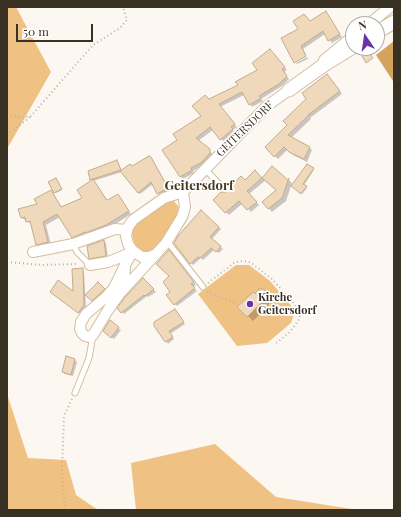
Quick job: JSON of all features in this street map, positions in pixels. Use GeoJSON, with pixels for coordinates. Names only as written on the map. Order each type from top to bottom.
{"type":"FeatureCollection","features":[{"type":"Feature","properties":{"kind":"street"},"geometry":{"type":"LineString","coordinates":[[379,16],[390,7]]}},
{"type":"Feature","properties":{"kind":"street"},"geometry":{"type":"LineString","coordinates":[[385,27],[394,22]]}},
{"type":"Feature","properties":{"kind":"street"},"geometry":{"type":"LineString","coordinates":[[321,67],[324,58],[345,42]]}},
{"type":"Feature","properties":{"kind":"street","name":"GEITERSDORF"},"geometry":{"type":"LineString","coordinates":[[127,230],[133,220],[143,212],[164,198],[183,192],[267,106],[321,67],[345,52]]}},
{"type":"Feature","properties":{"kind":"street"},"geometry":{"type":"LineString","coordinates":[[133,251],[114,288],[105,298],[86,314],[80,329],[82,334],[89,337],[93,335],[108,310],[120,294],[167,241],[182,217],[185,207],[183,192]]}},
{"type":"Feature","properties":{"kind":"street"},"geometry":{"type":"LineString","coordinates":[[33,252],[73,244],[115,229],[127,230],[126,236],[128,244],[133,251],[142,257],[156,254]]}},
{"type":"Feature","properties":{"kind":"street"},"geometry":{"type":"LineString","coordinates":[[90,265],[108,262],[133,251]]}},
{"type":"Feature","properties":{"kind":"street"},"geometry":{"type":"LineString","coordinates":[[120,294],[124,282],[125,265]]}},
{"type":"Feature","properties":{"kind":"lane"},"geometry":{"type":"LineString","coordinates":[[205,169],[224,189]]}},
{"type":"Feature","properties":{"kind":"lane"},"geometry":{"type":"LineString","coordinates":[[167,241],[203,287]]}},
{"type":"Feature","properties":{"kind":"lane"},"geometry":{"type":"LineString","coordinates":[[73,244],[77,252],[90,265]]}},
{"type":"Feature","properties":{"kind":"lane"},"geometry":{"type":"LineString","coordinates":[[75,393],[89,358],[93,335]]}},
{"type":"Feature","properties":{"kind":"path"},"geometry":{"type":"LineString","coordinates":[[7,135],[31,116],[93,45],[120,28],[126,20],[123,7]]}},
{"type":"Feature","properties":{"kind":"path"},"geometry":{"type":"LineString","coordinates":[[7,114],[21,118],[31,116]]}},
{"type":"Feature","properties":{"kind":"path"},"geometry":{"type":"LineString","coordinates":[[237,304],[206,292],[203,287],[234,263],[240,261],[250,262],[272,279],[298,308],[300,318],[290,332],[275,344]]}},
{"type":"Feature","properties":{"kind":"path"},"geometry":{"type":"LineString","coordinates":[[7,262],[90,265]]}},
{"type":"Feature","properties":{"kind":"path"},"geometry":{"type":"LineString","coordinates":[[65,510],[62,471],[64,416],[75,393]]}},
{"type":"Feature","properties":{"kind":"shaded area"},"geometry":{"type":"Polygon","coordinates":[[[7,7],[16,7],[51,72],[7,149],[7,7]]]}},
{"type":"Feature","properties":{"kind":"shaded area"},"geometry":{"type":"Polygon","coordinates":[[[394,41],[393,81],[377,56],[385,56],[385,48],[394,41]]]}},
{"type":"Feature","properties":{"kind":"shaded area"},"geometry":{"type":"Polygon","coordinates":[[[172,199],[179,207],[178,215],[161,242],[153,250],[145,252],[140,251],[135,245],[132,235],[134,226],[139,219],[172,199]]]}},
{"type":"Feature","properties":{"kind":"shaded area"},"geometry":{"type":"Polygon","coordinates":[[[236,265],[249,265],[270,281],[295,310],[291,323],[267,343],[237,346],[198,294],[236,265]]]}},
{"type":"Feature","properties":{"kind":"shaded area"},"geometry":{"type":"Polygon","coordinates":[[[7,394],[28,458],[66,460],[76,495],[98,510],[7,510],[7,394]]]}},
{"type":"Feature","properties":{"kind":"shaded area"},"geometry":{"type":"Polygon","coordinates":[[[215,444],[276,497],[358,510],[136,510],[131,463],[215,444]]]}},
{"type":"Feature","properties":{"kind":"building"},"geometry":{"type":"Polygon","coordinates":[[[326,11],[340,34],[328,41],[323,31],[301,46],[306,56],[294,63],[281,38],[298,29],[293,21],[304,14],[310,21],[326,11]]]}},
{"type":"Feature","properties":{"kind":"building"},"geometry":{"type":"Polygon","coordinates":[[[270,49],[285,67],[282,69],[287,76],[279,84],[259,96],[261,98],[249,105],[242,92],[219,104],[235,124],[231,127],[233,129],[220,140],[210,127],[196,138],[210,149],[210,153],[202,162],[191,168],[192,170],[180,177],[162,150],[177,140],[173,134],[201,116],[192,106],[205,95],[209,99],[238,85],[235,82],[257,70],[252,63],[270,49]]]}},
{"type":"Feature","properties":{"kind":"building"},"geometry":{"type":"Polygon","coordinates":[[[362,56],[372,56],[373,58],[366,63],[362,56]]]}},
{"type":"Feature","properties":{"kind":"building"},"geometry":{"type":"Polygon","coordinates":[[[327,74],[340,91],[308,115],[288,135],[310,147],[304,159],[289,152],[284,147],[274,157],[265,147],[287,125],[283,121],[306,99],[302,93],[327,74]]]}},
{"type":"Feature","properties":{"kind":"building"},"geometry":{"type":"Polygon","coordinates":[[[149,156],[151,157],[168,188],[157,194],[151,182],[138,193],[120,171],[130,164],[132,166],[149,156]]]}},
{"type":"Feature","properties":{"kind":"building"},"geometry":{"type":"Polygon","coordinates":[[[117,160],[121,170],[90,180],[88,171],[117,160]]]}},
{"type":"Feature","properties":{"kind":"building"},"geometry":{"type":"Polygon","coordinates":[[[307,164],[314,168],[303,184],[307,186],[301,194],[291,186],[307,164]]]}},
{"type":"Feature","properties":{"kind":"building"},"geometry":{"type":"Polygon","coordinates":[[[272,166],[288,180],[289,178],[282,198],[268,209],[262,202],[276,190],[262,178],[272,166]]]}},
{"type":"Feature","properties":{"kind":"building"},"geometry":{"type":"Polygon","coordinates":[[[255,170],[262,178],[247,191],[257,202],[247,210],[239,201],[225,213],[213,200],[221,192],[226,192],[228,188],[241,176],[245,180],[255,170]]]}},
{"type":"Feature","properties":{"kind":"building"},"geometry":{"type":"Polygon","coordinates":[[[56,178],[62,189],[54,193],[48,182],[56,178]]]}},
{"type":"Feature","properties":{"kind":"building"},"geometry":{"type":"Polygon","coordinates":[[[93,179],[106,199],[108,200],[118,194],[129,211],[106,225],[72,238],[57,214],[43,222],[48,242],[36,245],[30,221],[26,222],[25,217],[21,218],[18,209],[37,204],[34,199],[51,190],[61,207],[82,198],[77,190],[93,179]]]}},
{"type":"Feature","properties":{"kind":"building"},"geometry":{"type":"Polygon","coordinates":[[[201,210],[219,227],[210,237],[221,246],[216,252],[211,248],[200,258],[198,257],[190,264],[174,243],[178,236],[201,210]]]}},
{"type":"Feature","properties":{"kind":"building"},"geometry":{"type":"Polygon","coordinates":[[[104,240],[106,256],[89,259],[87,246],[104,240]]]}},
{"type":"Feature","properties":{"kind":"building"},"geometry":{"type":"Polygon","coordinates":[[[169,250],[194,282],[191,284],[195,288],[174,305],[166,295],[170,292],[163,282],[169,276],[156,264],[169,250]]]}},
{"type":"Feature","properties":{"kind":"building"},"geometry":{"type":"Polygon","coordinates":[[[83,268],[84,305],[78,313],[50,292],[58,280],[73,291],[72,269],[83,268]]]}},
{"type":"Feature","properties":{"kind":"building"},"geometry":{"type":"Polygon","coordinates":[[[143,278],[154,289],[121,313],[117,308],[143,278]]]}},
{"type":"Feature","properties":{"kind":"building"},"geometry":{"type":"Polygon","coordinates":[[[98,282],[105,289],[92,301],[85,295],[98,282]]]}},
{"type":"Feature","properties":{"kind":"building","name":"Kirche Geitersdorf"},"geometry":{"type":"Polygon","coordinates":[[[259,289],[264,289],[266,293],[263,301],[247,317],[237,307],[253,292],[255,294],[259,289]]]}},
{"type":"Feature","properties":{"kind":"building"},"geometry":{"type":"Polygon","coordinates":[[[175,309],[184,322],[169,331],[173,337],[165,342],[154,326],[154,322],[175,309]]]}},
{"type":"Feature","properties":{"kind":"building"},"geometry":{"type":"Polygon","coordinates":[[[110,320],[119,327],[111,338],[103,331],[110,320]]]}},
{"type":"Feature","properties":{"kind":"building"},"geometry":{"type":"Polygon","coordinates":[[[66,356],[75,359],[71,375],[62,372],[66,356]]]}},
{"type":"Feature","properties":{"kind":"place","name":"Kirche Geitersdorf"},"geometry":{"type":"Point","coordinates":[250,304]}},
{"type":"Feature","properties":{"kind":"district","name":"Geitersdorf"},"geometry":{"type":"Point","coordinates":[199,186]}}]}
